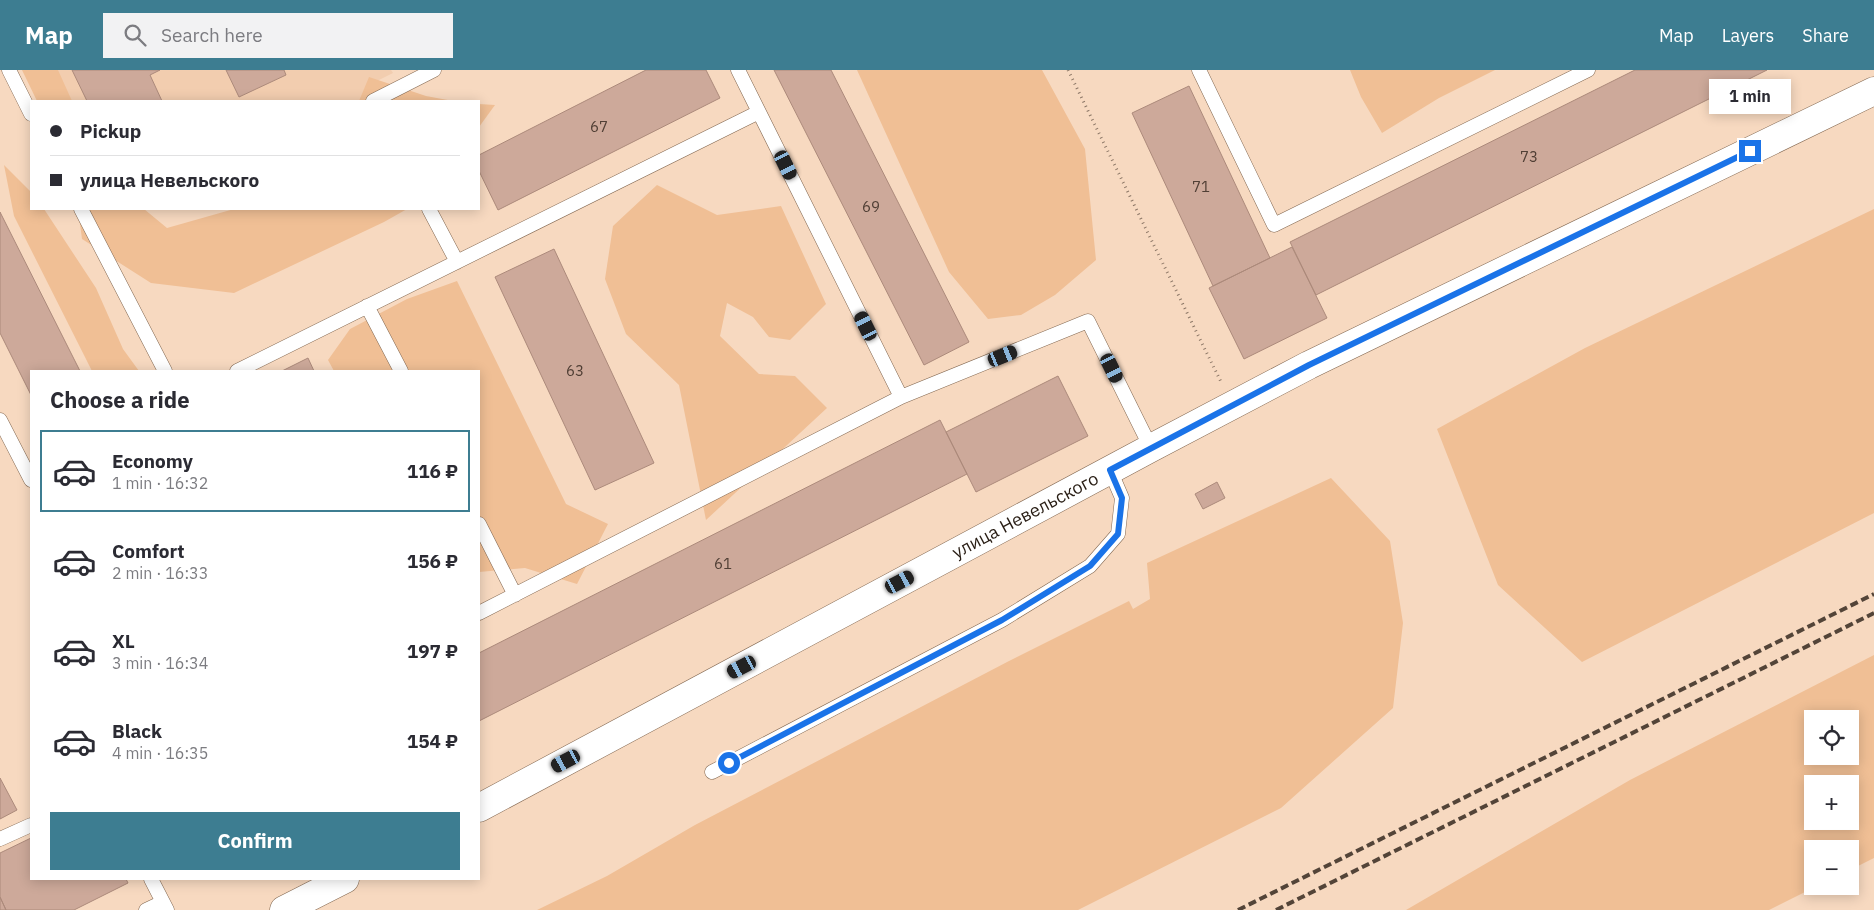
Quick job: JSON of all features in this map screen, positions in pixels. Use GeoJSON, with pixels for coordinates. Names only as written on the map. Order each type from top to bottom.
{"type":"FeatureCollection","features":[{"type":"Feature","properties":{"kind":"street","name":"улица Невельского"},"geometry":{"type":"LineString","coordinates":[[480,807],[1309,365],[1874,92]]}},
{"type":"Feature","properties":{"kind":"street"},"geometry":{"type":"LineString","coordinates":[[284,910],[343,880]]}},
{"type":"Feature","properties":{"kind":"lane"},"geometry":{"type":"LineString","coordinates":[[9,70],[30,112]]}},
{"type":"Feature","properties":{"kind":"lane"},"geometry":{"type":"LineString","coordinates":[[375,100],[434,70]]}},
{"type":"Feature","properties":{"kind":"lane"},"geometry":{"type":"LineString","coordinates":[[738,70],[901,397]]}},
{"type":"Feature","properties":{"kind":"lane"},"geometry":{"type":"LineString","coordinates":[[1199,70],[1274,225],[1588,70]]}},
{"type":"Feature","properties":{"kind":"lane"},"geometry":{"type":"LineString","coordinates":[[239,370],[759,112]]}},
{"type":"Feature","properties":{"kind":"lane"},"geometry":{"type":"LineString","coordinates":[[82,210],[164,370]]}},
{"type":"Feature","properties":{"kind":"lane"},"geometry":{"type":"LineString","coordinates":[[430,210],[457,262]]}},
{"type":"Feature","properties":{"kind":"lane"},"geometry":{"type":"LineString","coordinates":[[367,306],[400,370]]}},
{"type":"Feature","properties":{"kind":"lane"},"geometry":{"type":"LineString","coordinates":[[480,612],[901,397],[1088,321],[1151,448]]}},
{"type":"Feature","properties":{"kind":"lane"},"geometry":{"type":"LineString","coordinates":[[0,420],[30,478]]}},
{"type":"Feature","properties":{"kind":"lane"},"geometry":{"type":"LineString","coordinates":[[712,772],[1002,620],[1090,566],[1118,534],[1122,498],[1110,470]]}},
{"type":"Feature","properties":{"kind":"lane"},"geometry":{"type":"LineString","coordinates":[[480,526],[515,594]]}},
{"type":"Feature","properties":{"kind":"lane"},"geometry":{"type":"LineString","coordinates":[[0,839],[30,825]]}},
{"type":"Feature","properties":{"kind":"lane"},"geometry":{"type":"LineString","coordinates":[[146,910],[164,906],[151,880]]}},
{"type":"Feature","properties":{"kind":"path"},"geometry":{"type":"LineString","coordinates":[[1068,70],[1232,405]]}},
{"type":"Feature","properties":{"kind":"shaded area"},"geometry":{"type":"Polygon","coordinates":[[[22,70],[58,70],[72,100],[37,100],[22,70]]]}},
{"type":"Feature","properties":{"kind":"shaded area"},"geometry":{"type":"Polygon","coordinates":[[[36,70],[391,70],[393,73],[365,87],[372,100],[51,100],[36,70]]]}},
{"type":"Feature","properties":{"kind":"shaded area"},"geometry":{"type":"Polygon","coordinates":[[[857,70],[1042,70],[1085,149],[1096,260],[1055,295],[1021,315],[988,319],[949,272],[857,70]]]}},
{"type":"Feature","properties":{"kind":"shaded area"},"geometry":{"type":"Polygon","coordinates":[[[1350,70],[1495,70],[1439,98],[1382,133],[1361,97],[1350,70]]]}},
{"type":"Feature","properties":{"kind":"shaded area"},"geometry":{"type":"Polygon","coordinates":[[[369,77],[426,96],[448,100],[359,100],[369,77]]]}},
{"type":"Feature","properties":{"kind":"shaded area"},"geometry":{"type":"Polygon","coordinates":[[[480,104],[495,105],[480,126],[480,104]]]}},
{"type":"Feature","properties":{"kind":"shaded area"},"geometry":{"type":"Polygon","coordinates":[[[4,165],[30,191],[30,210],[45,210],[96,288],[123,349],[138,370],[91,370],[14,216],[4,165]]]}},
{"type":"Feature","properties":{"kind":"shaded area"},"geometry":{"type":"Polygon","coordinates":[[[657,185],[717,215],[781,206],[826,304],[790,340],[769,337],[753,317],[727,303],[720,336],[759,374],[795,376],[827,408],[706,520],[679,385],[626,334],[605,279],[613,226],[657,185]]]}},
{"type":"Feature","properties":{"kind":"shaded area"},"geometry":{"type":"Polygon","coordinates":[[[1874,209],[1874,513],[1582,662],[1498,585],[1437,429],[1585,348],[1874,209]]]}},
{"type":"Feature","properties":{"kind":"shaded area"},"geometry":{"type":"Polygon","coordinates":[[[78,210],[145,210],[167,228],[230,210],[405,210],[384,222],[234,293],[151,283],[82,239],[78,210]]]}},
{"type":"Feature","properties":{"kind":"shaded area"},"geometry":{"type":"Polygon","coordinates":[[[457,281],[566,504],[608,524],[577,584],[525,568],[480,572],[480,370],[333,370],[328,360],[350,329],[407,299],[457,281]]]}},
{"type":"Feature","properties":{"kind":"shaded area"},"geometry":{"type":"Polygon","coordinates":[[[1331,478],[1390,541],[1403,623],[1393,708],[1281,808],[1078,910],[537,910],[607,876],[695,825],[1009,661],[1129,601],[1133,609],[1150,599],[1147,563],[1331,478]]]}},
{"type":"Feature","properties":{"kind":"shaded area"},"geometry":{"type":"Polygon","coordinates":[[[1874,655],[1874,858],[1859,866],[1859,840],[1804,840],[1804,892],[1769,910],[1406,910],[1630,780],[1874,655]]]}},
{"type":"Feature","properties":{"kind":"building"},"geometry":{"type":"Polygon","coordinates":[[[72,70],[160,70],[150,75],[162,100],[87,100],[72,70]]]}},
{"type":"Feature","properties":{"kind":"building"},"geometry":{"type":"Polygon","coordinates":[[[226,70],[284,70],[286,75],[239,97],[226,70]]]}},
{"type":"Feature","properties":{"kind":"building"},"geometry":{"type":"Polygon","coordinates":[[[646,70],[706,70],[720,98],[498,210],[480,173],[480,154],[646,70]]]}},
{"type":"Feature","properties":{"kind":"building"},"geometry":{"type":"Polygon","coordinates":[[[774,70],[831,70],[969,342],[924,365],[774,70]]]}},
{"type":"Feature","properties":{"kind":"building"},"geometry":{"type":"Polygon","coordinates":[[[1635,70],[1767,70],[1316,295],[1290,242],[1635,70]]]}},
{"type":"Feature","properties":{"kind":"building"},"geometry":{"type":"Polygon","coordinates":[[[1189,86],[1270,258],[1213,286],[1132,113],[1189,86]]]}},
{"type":"Feature","properties":{"kind":"building"},"geometry":{"type":"Polygon","coordinates":[[[0,212],[79,370],[30,370],[30,393],[0,333],[0,212]]]}},
{"type":"Feature","properties":{"kind":"building"},"geometry":{"type":"Polygon","coordinates":[[[1292,247],[1327,318],[1244,359],[1209,288],[1292,247]]]}},
{"type":"Feature","properties":{"kind":"building"},"geometry":{"type":"Polygon","coordinates":[[[554,249],[654,463],[595,490],[495,277],[554,249]]]}},
{"type":"Feature","properties":{"kind":"building"},"geometry":{"type":"Polygon","coordinates":[[[308,358],[314,370],[284,370],[308,358]]]}},
{"type":"Feature","properties":{"kind":"building"},"geometry":{"type":"Polygon","coordinates":[[[1058,376],[1088,436],[976,492],[946,432],[1058,376]]]}},
{"type":"Feature","properties":{"kind":"building"},"geometry":{"type":"Polygon","coordinates":[[[940,420],[967,474],[480,720],[480,652],[940,420]]]}},
{"type":"Feature","properties":{"kind":"building"},"geometry":{"type":"Polygon","coordinates":[[[1217,482],[1225,498],[1203,509],[1195,494],[1217,482]]]}},
{"type":"Feature","properties":{"kind":"building"},"geometry":{"type":"Polygon","coordinates":[[[0,778],[17,810],[0,819],[0,778]]]}},
{"type":"Feature","properties":{"kind":"building"},"geometry":{"type":"Polygon","coordinates":[[[30,838],[30,880],[126,880],[128,883],[74,910],[6,910],[0,897],[0,853],[30,838]]]}},
{"type":"Feature","properties":{"kind":"building"},"geometry":{"type":"Polygon","coordinates":[[[0,897],[6,910],[0,910],[0,897]]]}},
{"type":"Feature","properties":{"kind":"railway"},"geometry":{"type":"LineString","coordinates":[[1238,910],[1874,594]]}},
{"type":"Feature","properties":{"kind":"railway"},"geometry":{"type":"LineString","coordinates":[[1276,910],[1874,613]]}},
{"type":"Feature","properties":{"kind":"route"},"geometry":{"type":"LineString","coordinates":[[729,763],[1002,620],[1090,566],[1118,534],[1122,498],[1110,470],[1309,365],[1750,151]]}}]}
